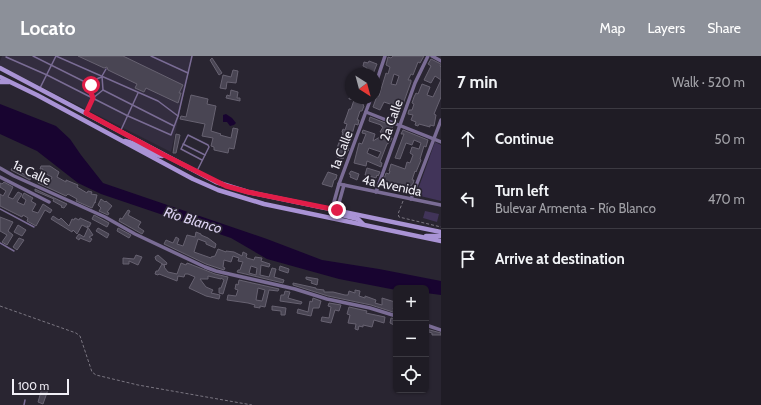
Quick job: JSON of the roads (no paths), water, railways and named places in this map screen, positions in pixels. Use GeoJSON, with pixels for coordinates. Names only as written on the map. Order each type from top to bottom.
{"type":"FeatureCollection","features":[{"type":"Feature","properties":{"kind":"main road"},"geometry":{"type":"LineString","coordinates":[[0,70],[86,113],[216,182],[243,191],[441,232]]}},
{"type":"Feature","properties":{"kind":"main road"},"geometry":{"type":"LineString","coordinates":[[0,77],[193,179],[232,195],[271,206],[441,241]]}},
{"type":"Feature","properties":{"kind":"main road"},"geometry":{"type":"LineString","coordinates":[[0,82],[11,82]]}},
{"type":"Feature","properties":{"kind":"main road"},"geometry":{"type":"LineString","coordinates":[[120,140],[133,142],[160,156],[164,155]]}},
{"type":"Feature","properties":{"kind":"main road"},"geometry":{"type":"LineString","coordinates":[[335,210],[334,213],[358,218],[363,224]]}},
{"type":"Feature","properties":{"kind":"main road"},"geometry":{"type":"LineString","coordinates":[[421,237],[441,236]]}},
{"type":"Feature","properties":{"kind":"street"},"geometry":{"type":"LineString","coordinates":[[381,68],[385,56]]}},
{"type":"Feature","properties":{"kind":"street","name":"2a Calle"},"geometry":{"type":"LineString","coordinates":[[376,192],[415,83],[428,56]]}},
{"type":"Feature","properties":{"kind":"street"},"geometry":{"type":"LineString","coordinates":[[432,56],[441,61]]}},
{"type":"Feature","properties":{"kind":"street","name":"1a Calle"},"geometry":{"type":"LineString","coordinates":[[335,210],[341,184],[369,104]]}},
{"type":"Feature","properties":{"kind":"street"},"geometry":{"type":"LineString","coordinates":[[366,112],[441,142]]}},
{"type":"Feature","properties":{"kind":"street"},"geometry":{"type":"LineString","coordinates":[[411,199],[441,120]]}},
{"type":"Feature","properties":{"kind":"street","name":"1a Calle"},"geometry":{"type":"LineString","coordinates":[[0,168],[14,176],[105,217],[135,234],[204,267],[393,315]]}},
{"type":"Feature","properties":{"kind":"street"},"geometry":{"type":"LineString","coordinates":[[0,177],[49,202]]}},
{"type":"Feature","properties":{"kind":"street","name":"4a Avenida"},"geometry":{"type":"LineString","coordinates":[[341,184],[441,204]]}},
{"type":"Feature","properties":{"kind":"street"},"geometry":{"type":"LineString","coordinates":[[429,326],[441,330]]}},
{"type":"Feature","properties":{"kind":"lane"},"geometry":{"type":"LineString","coordinates":[[33,56],[91,85]]}},
{"type":"Feature","properties":{"kind":"lane"},"geometry":{"type":"LineString","coordinates":[[37,89],[47,75],[56,56],[158,101],[178,116]]}},
{"type":"Feature","properties":{"kind":"lane"},"geometry":{"type":"LineString","coordinates":[[151,56],[188,73]]}},
{"type":"Feature","properties":{"kind":"lane"},"geometry":{"type":"LineString","coordinates":[[6,57],[47,75],[168,135],[171,135],[178,116],[192,56]]}},
{"type":"Feature","properties":{"kind":"lane"},"geometry":{"type":"LineString","coordinates":[[93,98],[90,90],[91,85],[94,80],[102,76],[106,69]]}},
{"type":"Feature","properties":{"kind":"lane"},"geometry":{"type":"LineString","coordinates":[[102,76],[103,90]]}},
{"type":"Feature","properties":{"kind":"lane"},"geometry":{"type":"LineString","coordinates":[[86,113],[93,98],[103,90]]}},
{"type":"Feature","properties":{"kind":"lane"},"geometry":{"type":"LineString","coordinates":[[103,90],[174,126]]}},
{"type":"Feature","properties":{"kind":"lane"},"geometry":{"type":"LineString","coordinates":[[120,131],[138,93]]}},
{"type":"Feature","properties":{"kind":"lane"},"geometry":{"type":"LineString","coordinates":[[197,171],[209,147],[207,143],[190,135],[187,136],[181,149],[182,151],[202,160]]}},
{"type":"Feature","properties":{"kind":"lane"},"geometry":{"type":"LineString","coordinates":[[184,144],[205,155]]}},
{"type":"Feature","properties":{"kind":"lane"},"geometry":{"type":"LineString","coordinates":[[0,209],[34,227]]}},
{"type":"Feature","properties":{"kind":"lane"},"geometry":{"type":"LineString","coordinates":[[0,243],[14,251]]}},
{"type":"Feature","properties":{"kind":"lane"},"geometry":{"type":"LineString","coordinates":[[24,405],[25,400]]}},
{"type":"Feature","properties":{"kind":"water","name":"Río Blanco"},"geometry":{"type":"Polygon","coordinates":[[[0,104],[56,126],[70,139],[103,183],[267,239],[322,260],[441,281],[441,295],[429,293],[429,285],[393,285],[393,289],[339,279],[267,259],[231,238],[101,194],[78,183],[37,151],[0,134],[0,104]]]}},
{"type":"Feature","properties":{"kind":"water"},"geometry":{"type":"Polygon","coordinates":[[[226,114],[236,123],[234,125],[230,126],[227,122],[223,122],[223,115],[226,114]]]}}]}
